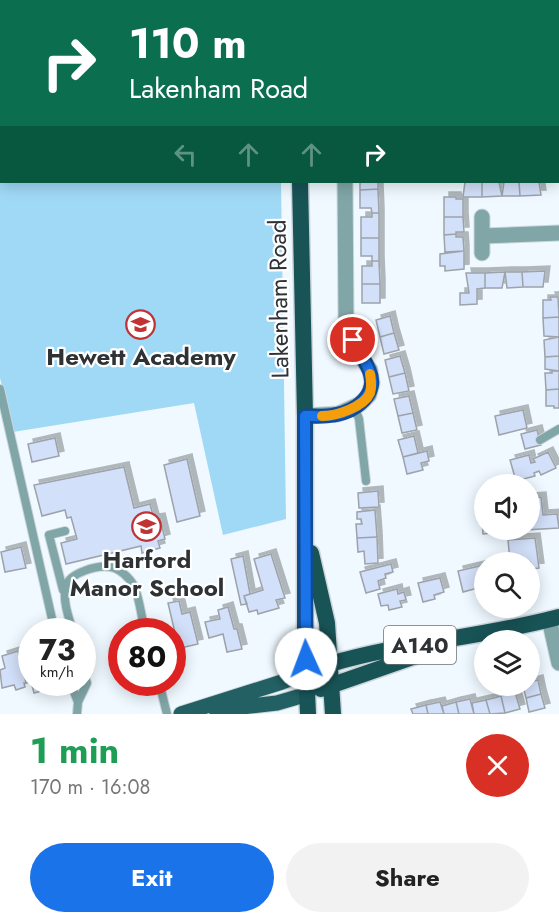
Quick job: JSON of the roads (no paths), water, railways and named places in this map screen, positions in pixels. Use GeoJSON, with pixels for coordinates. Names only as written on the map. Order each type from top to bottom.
{"type":"FeatureCollection","features":[{"type":"Feature","properties":{"kind":"highway","name":"Lakenham Road"},"geometry":{"type":"LineString","coordinates":[[300,183],[308,714]]}},
{"type":"Feature","properties":{"kind":"highway","name":"Lakenham Road"},"geometry":{"type":"LineString","coordinates":[[304,526],[327,623],[333,714]]}},
{"type":"Feature","properties":{"kind":"highway","name":"A140"},"geometry":{"type":"LineString","coordinates":[[330,664],[370,653],[470,636],[554,618]]}},
{"type":"Feature","properties":{"kind":"highway","name":"A140"},"geometry":{"type":"LineString","coordinates":[[308,694],[470,636]]}},
{"type":"Feature","properties":{"kind":"highway"},"geometry":{"type":"LineString","coordinates":[[308,694],[330,664]]}},
{"type":"Feature","properties":{"kind":"main road"},"geometry":{"type":"LineString","coordinates":[[183,713],[330,664]]}},
{"type":"Feature","properties":{"kind":"main road"},"geometry":{"type":"LineString","coordinates":[[183,713],[271,704],[308,694]]}},
{"type":"Feature","properties":{"kind":"street"},"geometry":{"type":"LineString","coordinates":[[305,416],[332,416],[360,404],[369,395],[372,383],[370,370],[360,355],[346,318],[345,183]]}},
{"type":"Feature","properties":{"kind":"street"},"geometry":{"type":"LineString","coordinates":[[482,217],[483,253]]}},
{"type":"Feature","properties":{"kind":"street"},"geometry":{"type":"LineString","coordinates":[[482,236],[559,232]]}},
{"type":"Feature","properties":{"kind":"street"},"geometry":{"type":"LineString","coordinates":[[554,618],[559,663]]}},
{"type":"Feature","properties":{"kind":"lane"},"geometry":{"type":"LineString","coordinates":[[0,389],[52,618]]}},
{"type":"Feature","properties":{"kind":"lane"},"geometry":{"type":"LineString","coordinates":[[354,406],[359,419],[366,481]]}},
{"type":"Feature","properties":{"kind":"lane"},"geometry":{"type":"LineString","coordinates":[[540,440],[559,429]]}},
{"type":"Feature","properties":{"kind":"lane"},"geometry":{"type":"LineString","coordinates":[[65,531],[49,535],[69,618]]}},
{"type":"Feature","properties":{"kind":"lane"},"geometry":{"type":"LineString","coordinates":[[64,596],[66,583],[75,575],[99,567],[111,567],[123,573],[134,586],[142,618]]}},
{"type":"Feature","properties":{"kind":"lane"},"geometry":{"type":"LineString","coordinates":[[76,696],[78,702]]}},
{"type":"Feature","properties":{"kind":"lane"},"geometry":{"type":"LineString","coordinates":[[77,714],[81,696]]}},
{"type":"Feature","properties":{"kind":"lane"},"geometry":{"type":"LineString","coordinates":[[162,696],[167,714]]}},
{"type":"Feature","properties":{"kind":"place","name":"Hewett Academy"},"geometry":{"type":"Point","coordinates":[141,324]}},
{"type":"Feature","properties":{"kind":"place","name":"Harford Manor School"},"geometry":{"type":"Point","coordinates":[147,527]}}]}
